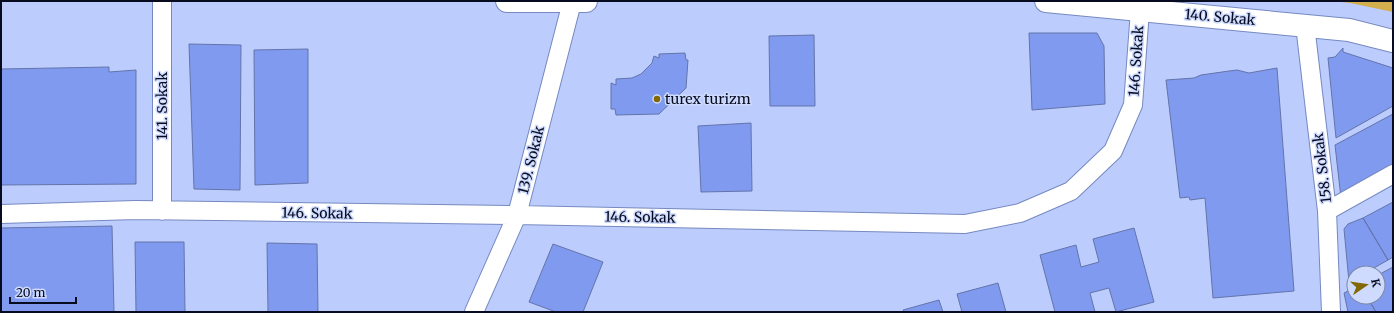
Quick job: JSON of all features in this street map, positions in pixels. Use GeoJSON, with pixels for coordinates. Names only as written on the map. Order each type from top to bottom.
{"type":"FeatureCollection","features":[{"type":"Feature","properties":{"kind":"street","name":"141. Sokak"},"geometry":{"type":"LineString","coordinates":[[162,1],[162,211]]}},
{"type":"Feature","properties":{"kind":"street"},"geometry":{"type":"LineString","coordinates":[[507,1],[579,1]]}},
{"type":"Feature","properties":{"kind":"street","name":"139. Sokak"},"geometry":{"type":"LineString","coordinates":[[474,312],[517,215],[579,1]]}},
{"type":"Feature","properties":{"kind":"street","name":"140. Sokak"},"geometry":{"type":"LineString","coordinates":[[1046,1],[1349,30],[1393,41]]}},
{"type":"Feature","properties":{"kind":"street","name":"146. Sokak"},"geometry":{"type":"LineString","coordinates":[[1,214],[136,210],[517,215],[965,224],[1020,213],[1070,191],[1113,151],[1133,105],[1140,10]]}},
{"type":"Feature","properties":{"kind":"street","name":"158. Sokak"},"geometry":{"type":"LineString","coordinates":[[1305,25],[1327,212],[1331,312]]}},
{"type":"Feature","properties":{"kind":"street"},"geometry":{"type":"LineString","coordinates":[[1327,212],[1393,174]]}},
{"type":"Feature","properties":{"kind":"shaded area"},"geometry":{"type":"Polygon","coordinates":[[[1332,1],[1393,1],[1393,12],[1350,3],[1332,1]]]}},
{"type":"Feature","properties":{"kind":"building"},"geometry":{"type":"Polygon","coordinates":[[[1029,33],[1097,33],[1104,46],[1105,104],[1032,110],[1029,33]]]}},
{"type":"Feature","properties":{"kind":"building"},"geometry":{"type":"Polygon","coordinates":[[[814,35],[815,106],[770,106],[769,36],[814,35]]]}},
{"type":"Feature","properties":{"kind":"building"},"geometry":{"type":"Polygon","coordinates":[[[189,44],[241,45],[240,190],[194,189],[189,44]]]}},
{"type":"Feature","properties":{"kind":"building"},"geometry":{"type":"Polygon","coordinates":[[[1343,48],[1343,52],[1393,68],[1393,106],[1336,138],[1328,58],[1335,57],[1343,48]]]}},
{"type":"Feature","properties":{"kind":"building"},"geometry":{"type":"Polygon","coordinates":[[[308,49],[308,183],[255,185],[254,50],[308,49]]]}},
{"type":"Feature","properties":{"kind":"building"},"geometry":{"type":"Polygon","coordinates":[[[685,53],[686,60],[688,60],[686,88],[659,114],[616,115],[615,109],[611,109],[611,83],[616,85],[616,79],[632,78],[641,74],[652,63],[654,56],[659,58],[659,54],[685,53]]]}},
{"type":"Feature","properties":{"kind":"building"},"geometry":{"type":"Polygon","coordinates":[[[109,67],[109,72],[136,70],[136,184],[1,185],[1,69],[109,67]]]}},
{"type":"Feature","properties":{"kind":"building"},"geometry":{"type":"Polygon","coordinates":[[[1277,68],[1294,291],[1213,298],[1205,198],[1190,200],[1189,197],[1180,198],[1166,80],[1194,78],[1201,75],[1237,70],[1249,73],[1277,68]]]}},
{"type":"Feature","properties":{"kind":"building"},"geometry":{"type":"Polygon","coordinates":[[[1393,114],[1393,170],[1341,198],[1335,145],[1393,114]]]}},
{"type":"Feature","properties":{"kind":"building"},"geometry":{"type":"Polygon","coordinates":[[[751,123],[752,191],[701,192],[698,126],[751,123]]]}},
{"type":"Feature","properties":{"kind":"building"},"geometry":{"type":"Polygon","coordinates":[[[1393,202],[1393,257],[1388,260],[1363,218],[1393,202]]]}},
{"type":"Feature","properties":{"kind":"building"},"geometry":{"type":"Polygon","coordinates":[[[1363,218],[1388,260],[1379,265],[1347,265],[1344,229],[1348,224],[1363,218]]]}},
{"type":"Feature","properties":{"kind":"building"},"geometry":{"type":"Polygon","coordinates":[[[112,226],[114,312],[1,312],[1,228],[112,226]]]}},
{"type":"Feature","properties":{"kind":"building"},"geometry":{"type":"Polygon","coordinates":[[[1134,228],[1154,302],[1116,312],[1109,288],[1090,293],[1095,312],[1055,312],[1040,255],[1076,245],[1081,267],[1099,262],[1093,239],[1134,228]]]}},
{"type":"Feature","properties":{"kind":"building"},"geometry":{"type":"Polygon","coordinates":[[[135,242],[184,242],[185,312],[136,312],[135,242]]]}},
{"type":"Feature","properties":{"kind":"building"},"geometry":{"type":"Polygon","coordinates":[[[267,243],[317,244],[318,312],[268,312],[267,243]]]}},
{"type":"Feature","properties":{"kind":"building"},"geometry":{"type":"Polygon","coordinates":[[[553,244],[603,262],[583,312],[556,312],[529,302],[553,244]]]}},
{"type":"Feature","properties":{"kind":"building"},"geometry":{"type":"Polygon","coordinates":[[[1393,267],[1393,312],[1376,312],[1372,305],[1386,305],[1386,271],[1393,267]]]}},
{"type":"Feature","properties":{"kind":"building"},"geometry":{"type":"Polygon","coordinates":[[[998,283],[1006,312],[962,312],[957,294],[998,283]]]}},
{"type":"Feature","properties":{"kind":"building"},"geometry":{"type":"Polygon","coordinates":[[[1346,292],[1346,302],[1344,293],[1346,292]]]}},
{"type":"Feature","properties":{"kind":"building"},"geometry":{"type":"Polygon","coordinates":[[[939,300],[943,312],[904,312],[903,310],[939,300]]]}},
{"type":"Feature","properties":{"kind":"building"},"geometry":{"type":"Polygon","coordinates":[[[1347,305],[1372,305],[1376,312],[1348,312],[1347,305]]]}},
{"type":"Feature","properties":{"kind":"place","name":"turex turizm"},"geometry":{"type":"Point","coordinates":[657,99]}}]}
